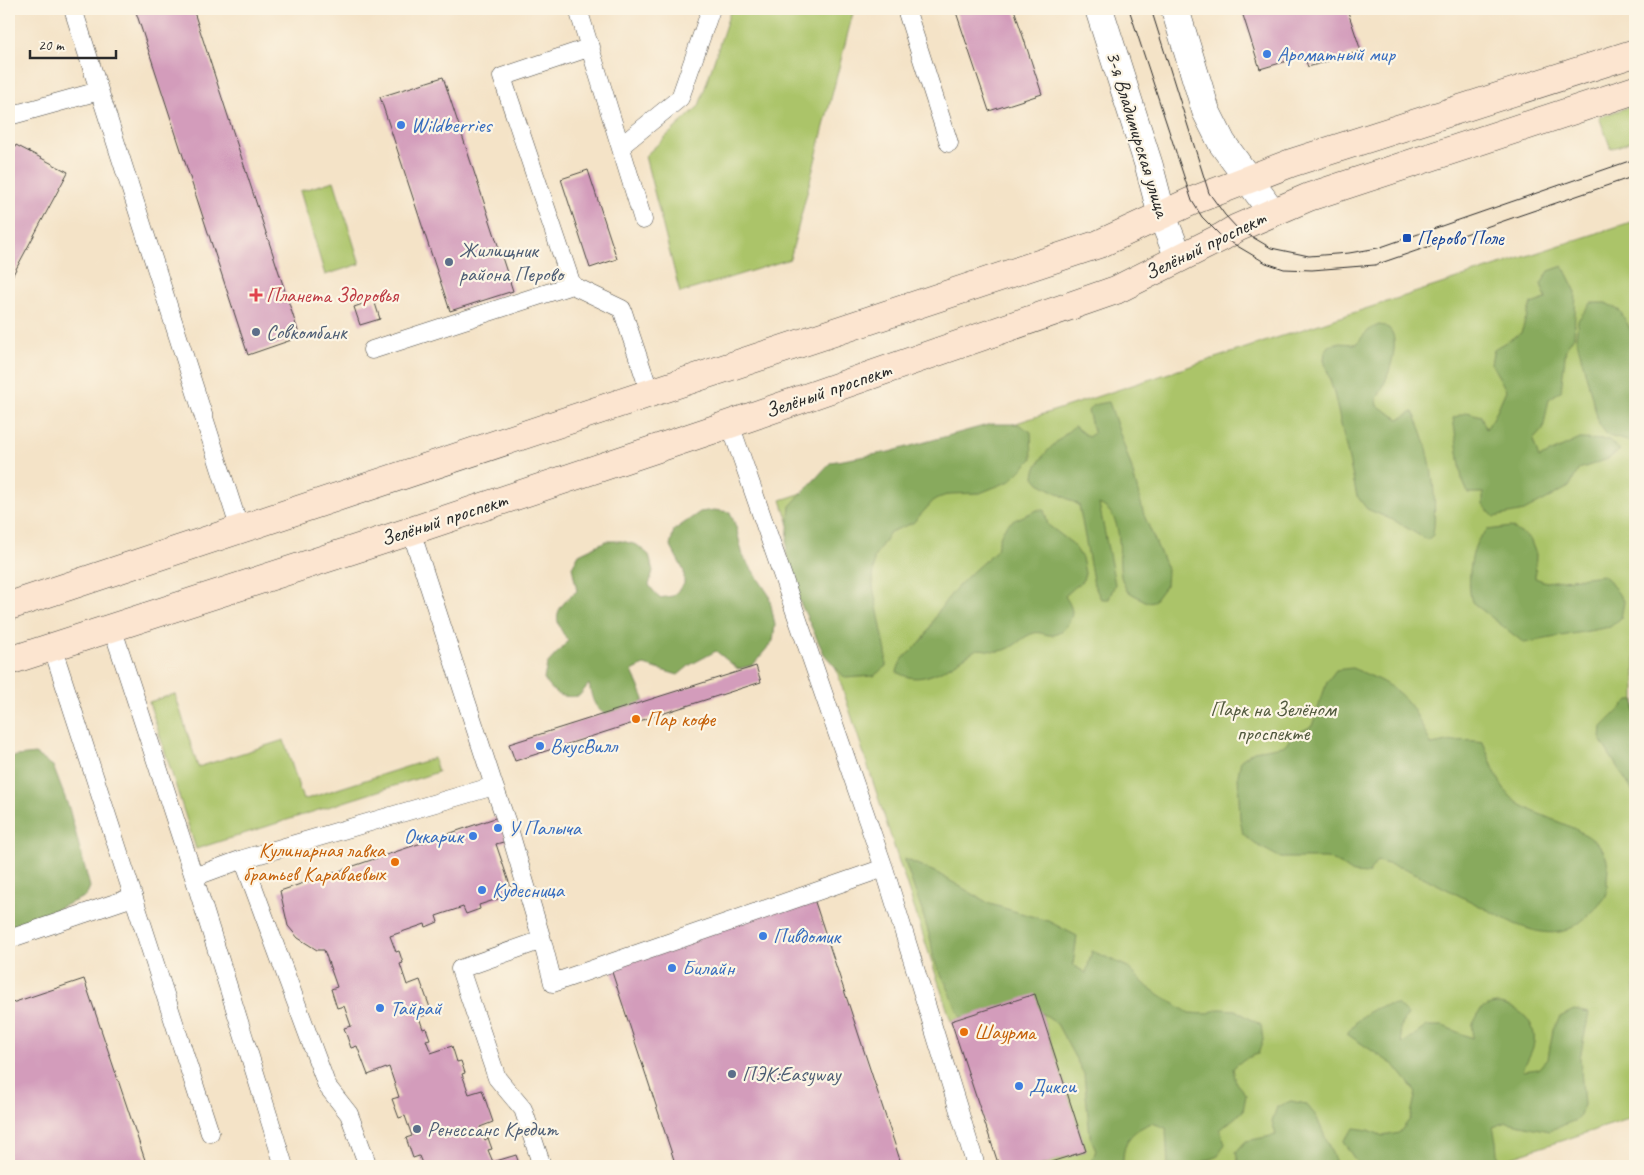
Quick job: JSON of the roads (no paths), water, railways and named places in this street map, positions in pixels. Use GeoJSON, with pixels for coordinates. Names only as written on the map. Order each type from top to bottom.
{"type":"FeatureCollection","features":[{"type":"Feature","properties":{"kind":"main road","name":"Зелёный проспект"},"geometry":{"type":"LineString","coordinates":[[9,606],[1098,244],[1192,201],[1291,164],[1635,54]]}},
{"type":"Feature","properties":{"kind":"main road","name":"Зелёный проспект"},"geometry":{"type":"LineString","coordinates":[[9,661],[411,531],[730,424],[1116,290],[1237,228],[1309,197],[1635,90]]}},
{"type":"Feature","properties":{"kind":"street","name":"3-я Владимирская улица"},"geometry":{"type":"LineString","coordinates":[[1098,9],[1149,166],[1162,216],[1179,258]]}},
{"type":"Feature","properties":{"kind":"street"},"geometry":{"type":"LineString","coordinates":[[1175,9],[1206,112],[1222,143],[1272,212]]}},
{"type":"Feature","properties":{"kind":"lane"},"geometry":{"type":"LineString","coordinates":[[73,9],[240,530]]}},
{"type":"Feature","properties":{"kind":"lane"},"geometry":{"type":"LineString","coordinates":[[578,9],[643,220]]}},
{"type":"Feature","properties":{"kind":"lane"},"geometry":{"type":"LineString","coordinates":[[621,146],[680,98],[711,9]]}},
{"type":"Feature","properties":{"kind":"lane"},"geometry":{"type":"LineString","coordinates":[[906,9],[949,143]]}},
{"type":"Feature","properties":{"kind":"lane"},"geometry":{"type":"LineString","coordinates":[[572,285],[502,77],[591,47]]}},
{"type":"Feature","properties":{"kind":"lane"},"geometry":{"type":"LineString","coordinates":[[9,116],[99,91]]}},
{"type":"Feature","properties":{"kind":"lane"},"geometry":{"type":"LineString","coordinates":[[372,350],[572,285],[622,310],[650,393]]}},
{"type":"Feature","properties":{"kind":"lane"},"geometry":{"type":"LineString","coordinates":[[730,424],[884,868],[976,1166]]}},
{"type":"Feature","properties":{"kind":"lane"},"geometry":{"type":"LineString","coordinates":[[411,531],[509,829],[553,983],[884,868]]}},
{"type":"Feature","properties":{"kind":"lane"},"geometry":{"type":"LineString","coordinates":[[112,627],[194,877],[284,1166]]}},
{"type":"Feature","properties":{"kind":"lane"},"geometry":{"type":"LineString","coordinates":[[52,646],[210,1132]]}},
{"type":"Feature","properties":{"kind":"lane"},"geometry":{"type":"LineString","coordinates":[[194,877],[243,859],[494,786]]}},
{"type":"Feature","properties":{"kind":"lane"},"geometry":{"type":"LineString","coordinates":[[243,859],[327,1086],[349,1114],[368,1166]]}},
{"type":"Feature","properties":{"kind":"lane"},"geometry":{"type":"LineString","coordinates":[[9,939],[133,897]]}},
{"type":"Feature","properties":{"kind":"lane"},"geometry":{"type":"LineString","coordinates":[[542,940],[460,969],[497,1078],[523,1109],[542,1166]]}},
{"type":"Feature","properties":{"kind":"tram line"},"geometry":{"type":"LineString","coordinates":[[1129,9],[1192,201],[1202,217],[1222,237],[1266,263],[1284,269],[1312,270],[1375,265],[1635,176]]}},
{"type":"Feature","properties":{"kind":"tram line"},"geometry":{"type":"LineString","coordinates":[[1151,9],[1209,193],[1237,228],[1271,248],[1309,256],[1349,253],[1378,248],[1635,159]]}},
{"type":"Feature","properties":{"kind":"place","name":"Ароматный мир"},"geometry":{"type":"Point","coordinates":[1267,54]}},
{"type":"Feature","properties":{"kind":"place","name":"Wildberries"},"geometry":{"type":"Point","coordinates":[401,125]}},
{"type":"Feature","properties":{"kind":"place","name":"Перово Поле"},"geometry":{"type":"Point","coordinates":[1407,238]}},
{"type":"Feature","properties":{"kind":"place","name":"Жилищник района Перово"},"geometry":{"type":"Point","coordinates":[449,262]}},
{"type":"Feature","properties":{"kind":"place","name":"Планета Здоровья"},"geometry":{"type":"Point","coordinates":[256,295]}},
{"type":"Feature","properties":{"kind":"place","name":"Совкомбанк"},"geometry":{"type":"Point","coordinates":[256,332]}},
{"type":"Feature","properties":{"kind":"place","name":"Пар кофе"},"geometry":{"type":"Point","coordinates":[636,719]}},
{"type":"Feature","properties":{"kind":"place","name":"ВкусВилл"},"geometry":{"type":"Point","coordinates":[540,746]}},
{"type":"Feature","properties":{"kind":"place","name":"У Палыча"},"geometry":{"type":"Point","coordinates":[498,828]}},
{"type":"Feature","properties":{"kind":"place","name":"Очкарик"},"geometry":{"type":"Point","coordinates":[473,836]}},
{"type":"Feature","properties":{"kind":"place","name":"Кулинарная лавка братьев Караваевых"},"geometry":{"type":"Point","coordinates":[395,862]}},
{"type":"Feature","properties":{"kind":"place","name":"Кудесница"},"geometry":{"type":"Point","coordinates":[482,890]}},
{"type":"Feature","properties":{"kind":"place","name":"Пивдомик"},"geometry":{"type":"Point","coordinates":[763,936]}},
{"type":"Feature","properties":{"kind":"place","name":"Билайн"},"geometry":{"type":"Point","coordinates":[672,968]}},
{"type":"Feature","properties":{"kind":"place","name":"Тайрай"},"geometry":{"type":"Point","coordinates":[380,1008]}},
{"type":"Feature","properties":{"kind":"place","name":"Шаурма"},"geometry":{"type":"Point","coordinates":[964,1032]}},
{"type":"Feature","properties":{"kind":"place","name":"ПЭК:Easyway"},"geometry":{"type":"Point","coordinates":[732,1074]}},
{"type":"Feature","properties":{"kind":"place","name":"Дикси"},"geometry":{"type":"Point","coordinates":[1019,1086]}},
{"type":"Feature","properties":{"kind":"place","name":"Ренессанс Кредит"},"geometry":{"type":"Point","coordinates":[417,1129]}},
{"type":"Feature","properties":{"kind":"park label","name":"Парк на Зелёном проспекте"},"geometry":{"type":"Point","coordinates":[1273,721]}}]}
